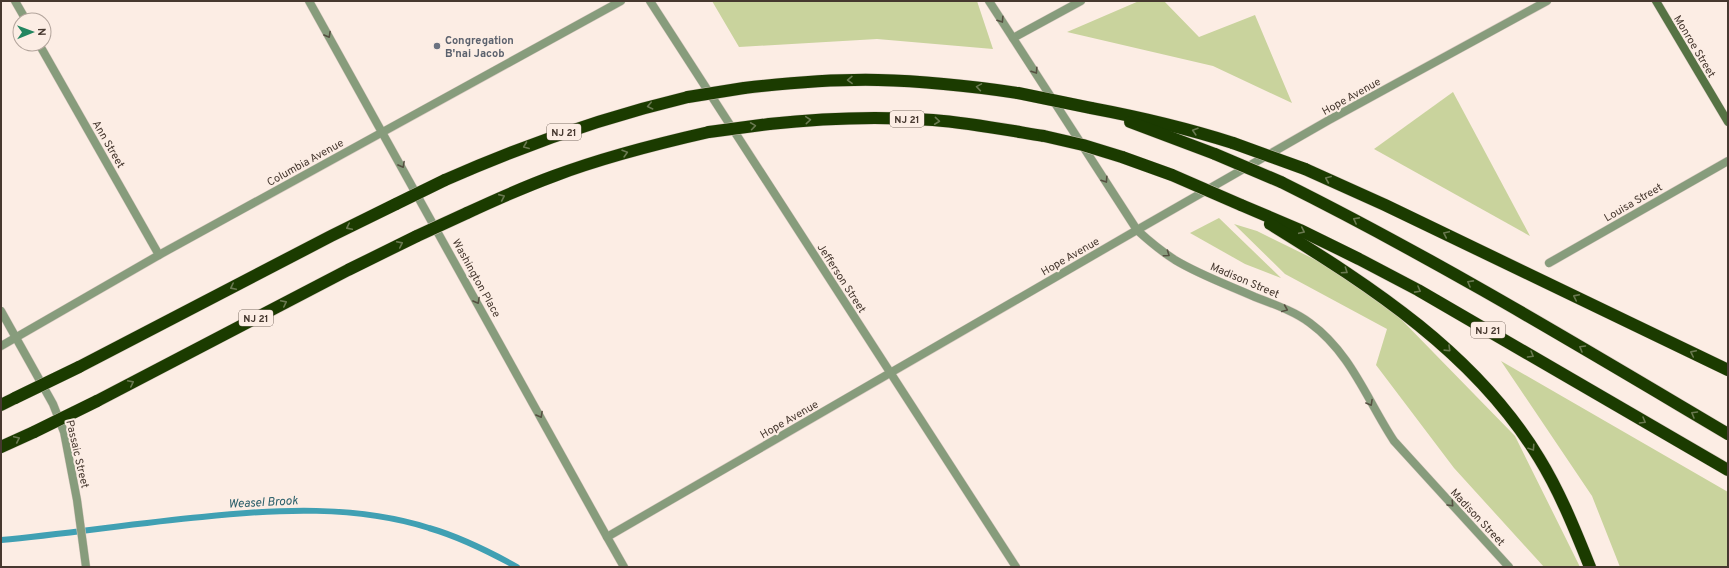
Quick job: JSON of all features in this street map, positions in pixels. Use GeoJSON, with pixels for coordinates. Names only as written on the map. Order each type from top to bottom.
{"type":"FeatureCollection","features":[{"type":"Feature","properties":{"kind":"highway","name":"NJ 21"},"geometry":{"type":"LineString","coordinates":[[1,405],[79,367],[331,236],[445,180],[523,147],[585,124],[637,109],[688,97],[744,88],[830,80],[878,80],[943,83],[1018,93],[1091,108],[1215,154],[1281,182],[1374,230],[1491,295],[1728,434]]}},
{"type":"Feature","properties":{"kind":"highway"},"geometry":{"type":"LineString","coordinates":[[1091,108],[1137,116],[1185,128],[1233,143],[1304,169],[1392,208],[1728,370]]}},
{"type":"Feature","properties":{"kind":"highway","name":"NJ 21"},"geometry":{"type":"LineString","coordinates":[[1,447],[97,401],[348,270],[417,236],[554,176],[604,159],[656,144],[709,132],[831,118],[877,117],[933,120],[1044,136],[1083,145],[1172,175],[1300,230],[1418,290],[1728,470]]}},
{"type":"Feature","properties":{"kind":"highway"},"geometry":{"type":"LineString","coordinates":[[1240,205],[1376,292],[1443,344],[1470,371],[1495,398],[1519,428],[1539,458],[1566,510],[1590,567]]}},
{"type":"Feature","properties":{"kind":"main road","name":"Monroe Street"},"geometry":{"type":"LineString","coordinates":[[1656,1],[1728,122]]}},
{"type":"Feature","properties":{"kind":"street"},"geometry":{"type":"LineString","coordinates":[[15,1],[21,12]]}},
{"type":"Feature","properties":{"kind":"street","name":"Washington Place"},"geometry":{"type":"LineString","coordinates":[[309,1],[383,131],[624,567]]}},
{"type":"Feature","properties":{"kind":"street","name":"Columbia Avenue"},"geometry":{"type":"LineString","coordinates":[[1,346],[160,255],[621,1]]}},
{"type":"Feature","properties":{"kind":"street","name":"Jefferson Street"},"geometry":{"type":"LineString","coordinates":[[650,1],[1016,567]]}},
{"type":"Feature","properties":{"kind":"street","name":"Madison Street"},"geometry":{"type":"LineString","coordinates":[[989,1],[1137,230],[1156,247],[1175,260],[1197,272],[1291,312],[1310,322],[1325,335],[1340,351],[1354,372],[1379,418],[1394,441],[1508,567]]}},
{"type":"Feature","properties":{"kind":"street"},"geometry":{"type":"LineString","coordinates":[[1013,38],[1081,1]]}},
{"type":"Feature","properties":{"kind":"street","name":"Hope Avenue"},"geometry":{"type":"LineString","coordinates":[[607,537],[1329,120],[1547,1]]}},
{"type":"Feature","properties":{"kind":"street","name":"Ann Street"},"geometry":{"type":"LineString","coordinates":[[44,52],[160,255]]}},
{"type":"Feature","properties":{"kind":"street","name":"Louisa Street"},"geometry":{"type":"LineString","coordinates":[[1549,263],[1728,161]]}},
{"type":"Feature","properties":{"kind":"street","name":"Passaic Street"},"geometry":{"type":"LineString","coordinates":[[1,311],[53,404],[64,432],[80,518],[86,567]]}},
{"type":"Feature","properties":{"kind":"green space"},"geometry":{"type":"Polygon","coordinates":[[[712,1],[977,1],[993,49],[877,39],[739,47],[712,1]]]}},
{"type":"Feature","properties":{"kind":"green space"},"geometry":{"type":"Polygon","coordinates":[[[1139,1],[1164,1],[1199,37],[1255,15],[1292,103],[1213,66],[1067,32],[1139,1]]]}},
{"type":"Feature","properties":{"kind":"green space"},"geometry":{"type":"Polygon","coordinates":[[[1453,92],[1530,236],[1374,149],[1453,92]]]}},
{"type":"Feature","properties":{"kind":"green space"},"geometry":{"type":"Polygon","coordinates":[[[1219,218],[1281,278],[1245,264],[1190,233],[1219,218]]]}},
{"type":"Feature","properties":{"kind":"green space"},"geometry":{"type":"Polygon","coordinates":[[[1234,224],[1257,231],[1324,264],[1393,311],[1515,436],[1580,567],[1544,567],[1454,468],[1376,365],[1387,329],[1285,274],[1234,224]]]}},
{"type":"Feature","properties":{"kind":"green space"},"geometry":{"type":"Polygon","coordinates":[[[1501,361],[1728,492],[1728,567],[1620,567],[1592,496],[1501,361]]]}},
{"type":"Feature","properties":{"kind":"waterway","name":"Weasel Brook"},"geometry":{"type":"LineString","coordinates":[[1,540],[230,514],[288,511],[345,512],[373,515],[429,528],[474,545],[517,567]]}},
{"type":"Feature","properties":{"kind":"place","name":"Congregation B'nai Jacob"},"geometry":{"type":"Point","coordinates":[437,46]}}]}
